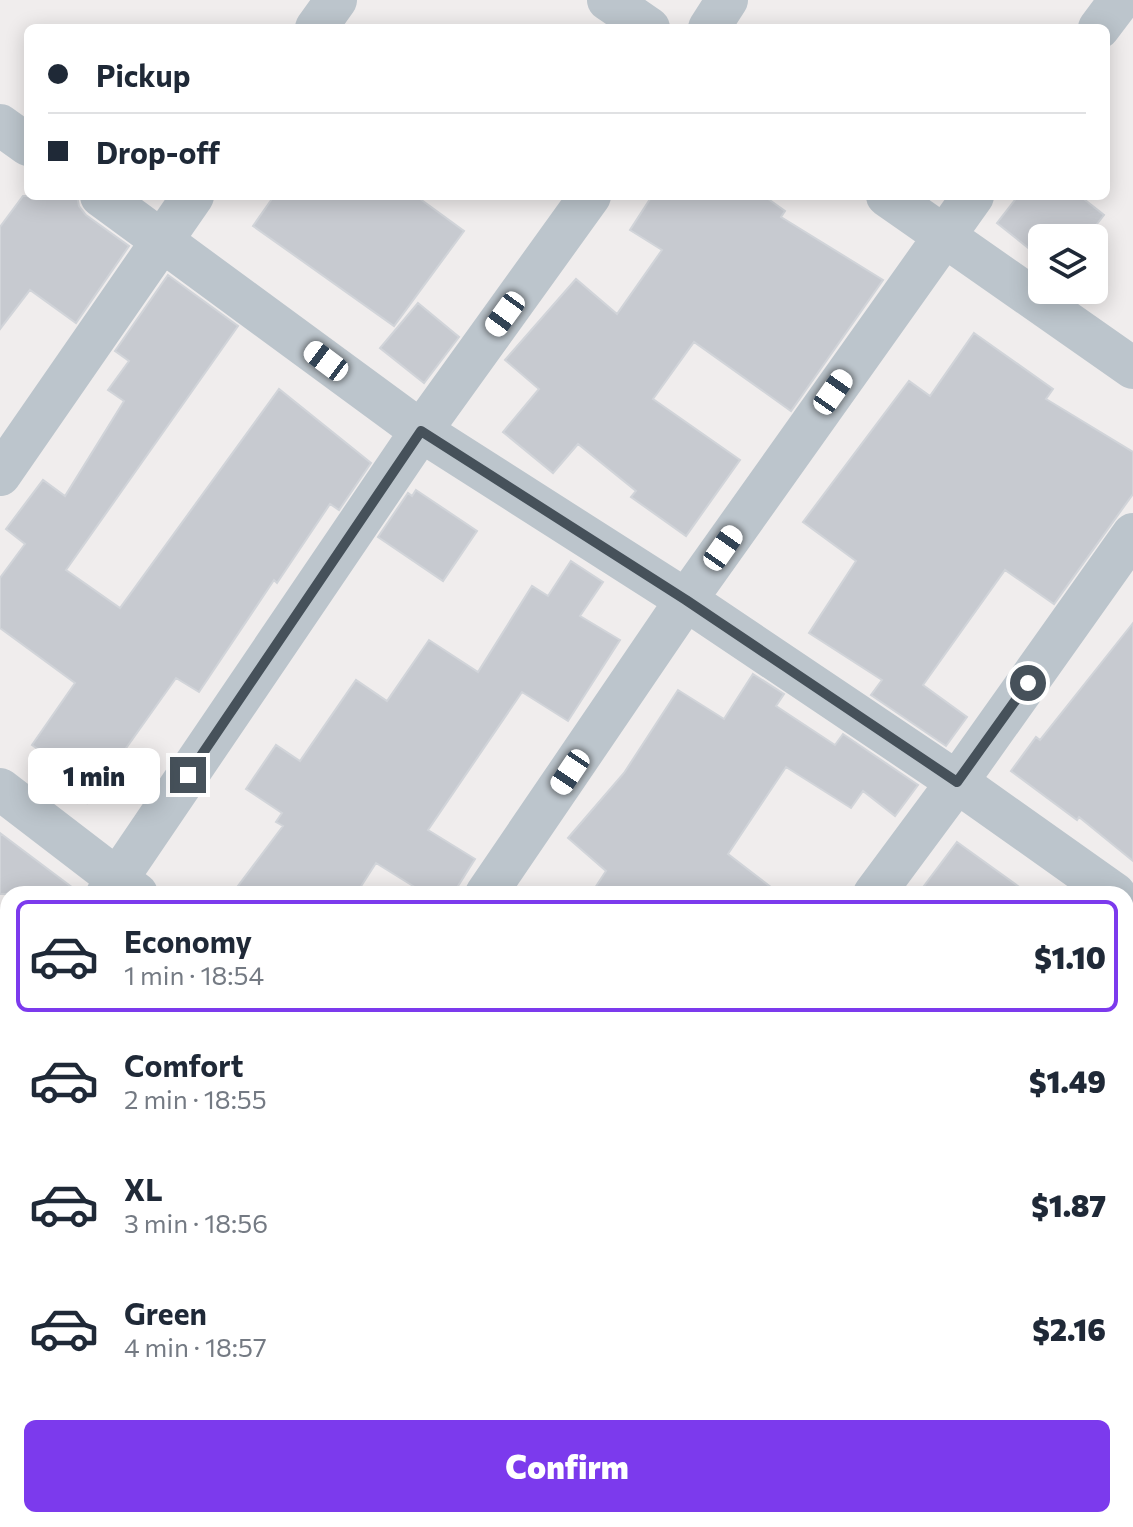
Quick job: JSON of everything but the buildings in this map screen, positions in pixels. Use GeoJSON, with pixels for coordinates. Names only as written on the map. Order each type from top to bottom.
{"type":"FeatureCollection","features":[{"type":"Feature","properties":{"kind":"street"},"geometry":{"type":"LineString","coordinates":[[319,24],[336,0]]}},
{"type":"Feature","properties":{"kind":"street"},"geometry":{"type":"LineString","coordinates":[[608,0],[643,24]]}},
{"type":"Feature","properties":{"kind":"street"},"geometry":{"type":"LineString","coordinates":[[712,24],[727,0]]}},
{"type":"Feature","properties":{"kind":"street"},"geometry":{"type":"LineString","coordinates":[[1102,24],[1120,0]]}},
{"type":"Feature","properties":{"kind":"street"},"geometry":{"type":"LineString","coordinates":[[0,125],[24,142]]}},
{"type":"Feature","properties":{"kind":"street"},"geometry":{"type":"LineString","coordinates":[[107,200],[421,431],[686,600],[957,782],[1104,886]]}},
{"type":"Feature","properties":{"kind":"street"},"geometry":{"type":"LineString","coordinates":[[0,475],[190,200]]}},
{"type":"Feature","properties":{"kind":"street"},"geometry":{"type":"LineString","coordinates":[[122,886],[421,431],[587,200]]}},
{"type":"Feature","properties":{"kind":"street"},"geometry":{"type":"LineString","coordinates":[[893,200],[1133,368]]}},
{"type":"Feature","properties":{"kind":"street"},"geometry":{"type":"LineString","coordinates":[[491,886],[686,600],[970,200]]}},
{"type":"Feature","properties":{"kind":"street"},"geometry":{"type":"LineString","coordinates":[[880,886],[1133,534]]}},
{"type":"Feature","properties":{"kind":"street"},"geometry":{"type":"LineString","coordinates":[[0,789],[116,886]]}},
{"type":"Feature","properties":{"kind":"route"},"geometry":{"type":"LineString","coordinates":[[188,775],[421,431],[686,600],[957,782],[1028,683]]}}]}
